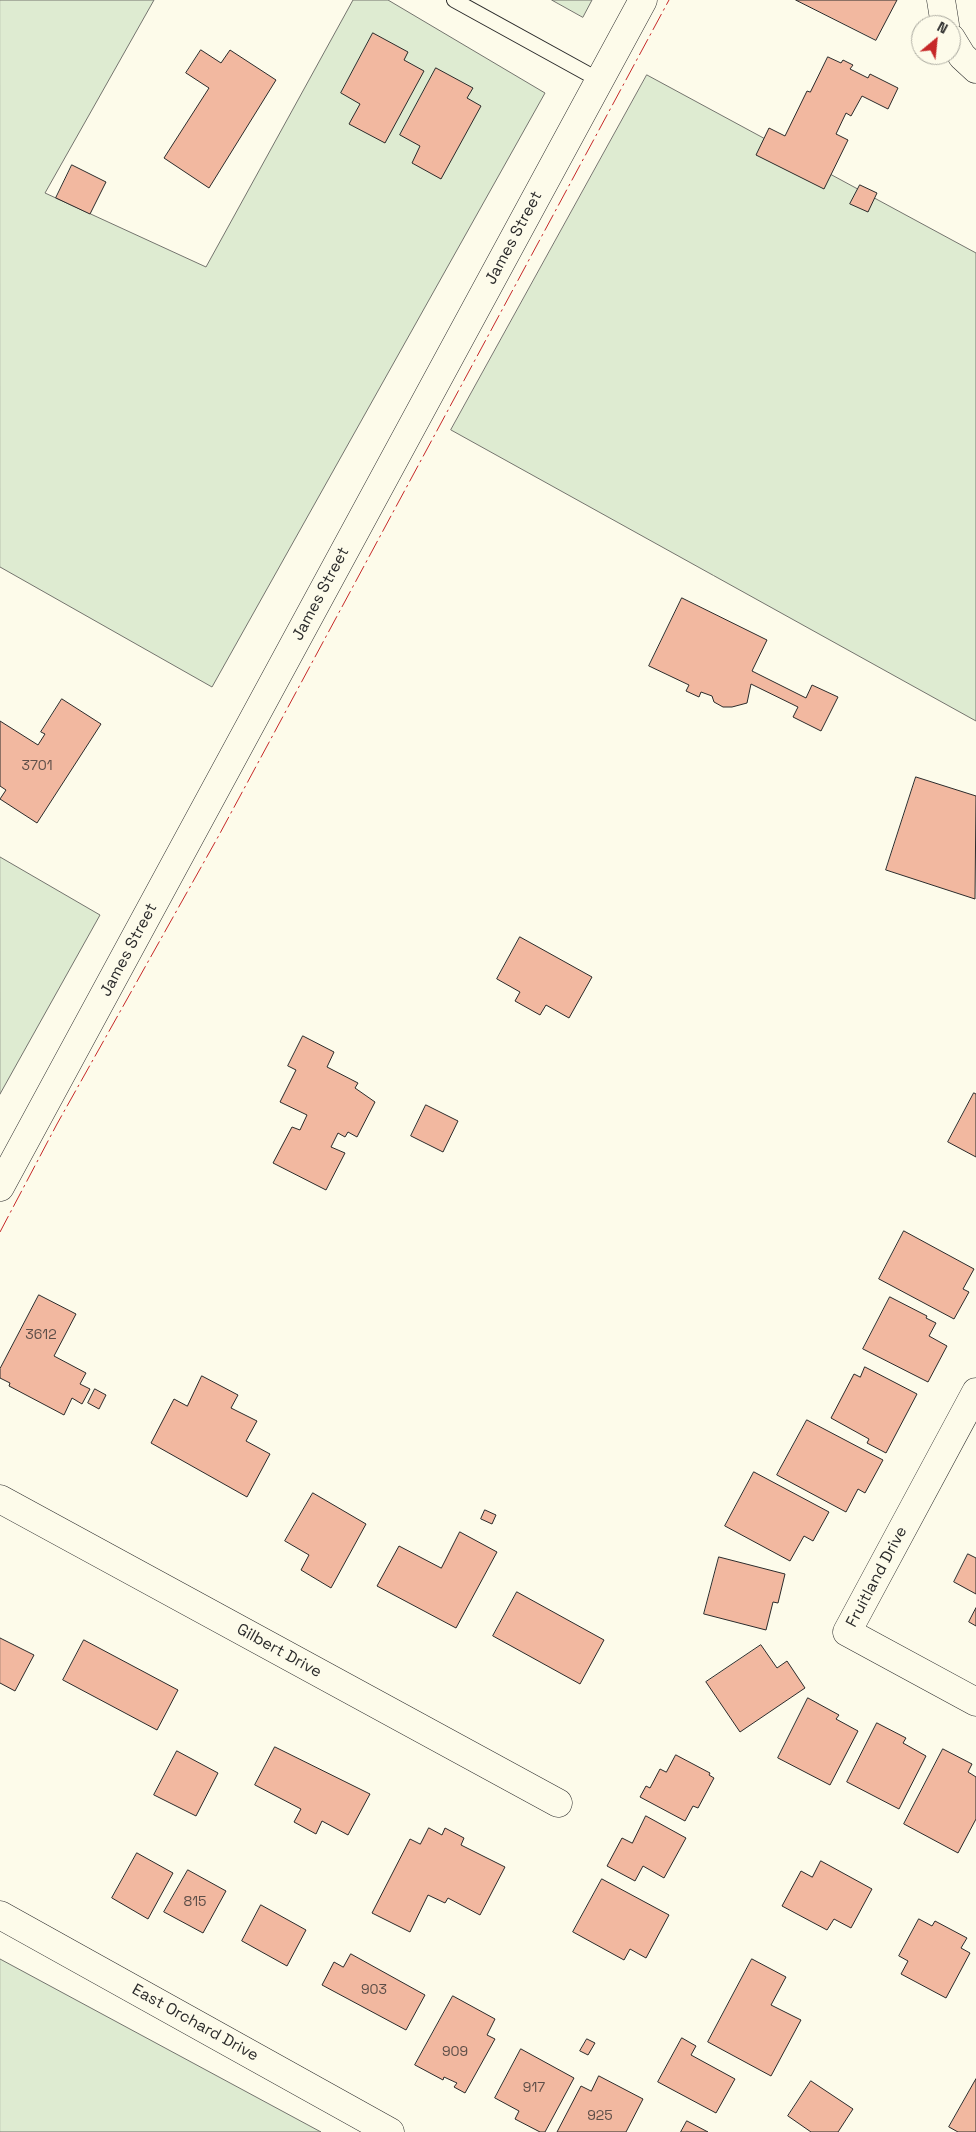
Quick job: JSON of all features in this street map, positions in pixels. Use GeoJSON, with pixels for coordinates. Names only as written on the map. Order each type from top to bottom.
{"type":"FeatureCollection","features":[{"type":"Feature","properties":{"kind":"street","name":"James Street"},"geometry":{"type":"LineString","coordinates":[[0,1187],[643,0]]}},
{"type":"Feature","properties":{"kind":"street"},"geometry":{"type":"LineString","coordinates":[[941,0],[944,15]]}},
{"type":"Feature","properties":{"kind":"street"},"geometry":{"type":"LineString","coordinates":[[961,54],[976,69]]}},
{"type":"Feature","properties":{"kind":"street","name":"Fruitland Drive"},"geometry":{"type":"LineString","coordinates":[[976,1392],[847,1632],[976,1702]]}},
{"type":"Feature","properties":{"kind":"street","name":"Gilbert Drive"},"geometry":{"type":"LineString","coordinates":[[0,1500],[558,1803]]}},
{"type":"Feature","properties":{"kind":"street","name":"East Orchard Drive"},"geometry":{"type":"LineString","coordinates":[[0,1915],[390,2132]]}},
{"type":"Feature","properties":{"kind":"lane"},"geometry":{"type":"LineString","coordinates":[[454,0],[599,80]]}},
{"type":"Feature","properties":{"kind":"green space"},"geometry":{"type":"Polygon","coordinates":[[[0,0],[154,0],[45,193],[206,267],[353,0],[388,0],[545,93],[212,687],[0,567],[0,0]]]}},
{"type":"Feature","properties":{"kind":"green space"},"geometry":{"type":"Polygon","coordinates":[[[552,0],[592,0],[583,17],[552,0]]]}},
{"type":"Feature","properties":{"kind":"green space"},"geometry":{"type":"Polygon","coordinates":[[[647,75],[976,253],[976,721],[451,430],[647,75]]]}},
{"type":"Feature","properties":{"kind":"green space"},"geometry":{"type":"Polygon","coordinates":[[[0,857],[100,915],[0,1094],[0,857]]]}},
{"type":"Feature","properties":{"kind":"green space"},"geometry":{"type":"Polygon","coordinates":[[[0,1959],[321,2132],[0,2132],[0,1959]]]}},
{"type":"Feature","properties":{"kind":"building"},"geometry":{"type":"Polygon","coordinates":[[[796,0],[897,0],[876,40],[796,0]]]}},
{"type":"Feature","properties":{"kind":"building"},"geometry":{"type":"Polygon","coordinates":[[[373,33],[408,52],[404,60],[424,71],[385,143],[349,124],[360,104],[341,93],[373,33]]]}},
{"type":"Feature","properties":{"kind":"building"},"geometry":{"type":"Polygon","coordinates":[[[201,50],[221,63],[230,50],[276,80],[209,188],[164,158],[209,88],[186,73],[201,50]]]}},
{"type":"Feature","properties":{"kind":"building"},"geometry":{"type":"Polygon","coordinates":[[[828,57],[841,63],[843,60],[853,65],[850,69],[868,78],[870,74],[898,88],[888,109],[862,96],[851,116],[846,113],[836,134],[848,140],[824,189],[756,155],[769,128],[785,136],[807,91],[810,92],[828,57]]]}},
{"type":"Feature","properties":{"kind":"building"},"geometry":{"type":"Polygon","coordinates":[[[436,68],[473,88],[467,98],[481,106],[441,179],[412,163],[420,146],[400,135],[436,68]]]}},
{"type":"Feature","properties":{"kind":"building"},"geometry":{"type":"Polygon","coordinates":[[[72,165],[106,182],[90,214],[56,198],[72,165]]]}},
{"type":"Feature","properties":{"kind":"building"},"geometry":{"type":"Polygon","coordinates":[[[860,185],[877,193],[868,212],[850,204],[860,185]]]}},
{"type":"Feature","properties":{"kind":"building"},"geometry":{"type":"Polygon","coordinates":[[[682,598],[767,640],[752,671],[806,698],[812,685],[838,697],[821,731],[793,717],[798,707],[751,684],[747,703],[723,707],[714,702],[712,696],[701,692],[699,697],[686,691],[689,685],[649,666],[682,598]]]}},
{"type":"Feature","properties":{"kind":"building"},"geometry":{"type":"Polygon","coordinates":[[[62,699],[101,724],[37,823],[0,799],[6,790],[0,786],[0,721],[38,745],[45,734],[41,732],[62,699]]]}},
{"type":"Feature","properties":{"kind":"building"},"geometry":{"type":"Polygon","coordinates":[[[916,777],[976,796],[975,899],[886,870],[916,777]]]}},
{"type":"Feature","properties":{"kind":"building"},"geometry":{"type":"Polygon","coordinates":[[[520,937],[592,977],[569,1018],[546,1005],[540,1015],[515,1001],[520,992],[497,979],[520,937]]]}},
{"type":"Feature","properties":{"kind":"building"},"geometry":{"type":"Polygon","coordinates":[[[303,1036],[334,1052],[327,1067],[358,1083],[355,1088],[375,1102],[357,1137],[348,1132],[345,1137],[338,1133],[331,1147],[345,1153],[326,1190],[273,1163],[292,1127],[300,1130],[307,1115],[280,1102],[296,1070],[288,1066],[303,1036]]]}},
{"type":"Feature","properties":{"kind":"building"},"geometry":{"type":"Polygon","coordinates":[[[974,1093],[976,1094],[976,1157],[948,1142],[974,1093]]]}},
{"type":"Feature","properties":{"kind":"building"},"geometry":{"type":"Polygon","coordinates":[[[426,1105],[458,1121],[443,1152],[411,1136],[426,1105]]]}},
{"type":"Feature","properties":{"kind":"building"},"geometry":{"type":"Polygon","coordinates":[[[904,1231],[974,1269],[963,1289],[969,1292],[954,1319],[879,1279],[904,1231]]]}},
{"type":"Feature","properties":{"kind":"building"},"geometry":{"type":"Polygon","coordinates":[[[39,1295],[76,1314],[54,1356],[86,1373],[80,1384],[90,1389],[82,1404],[72,1398],[64,1415],[9,1386],[10,1383],[0,1378],[0,1369],[39,1295]]]}},
{"type":"Feature","properties":{"kind":"building"},"geometry":{"type":"Polygon","coordinates":[[[890,1297],[927,1316],[926,1318],[936,1323],[929,1336],[947,1346],[928,1382],[863,1349],[890,1297]]]}},
{"type":"Feature","properties":{"kind":"building"},"geometry":{"type":"Polygon","coordinates":[[[865,1367],[917,1394],[886,1453],[867,1443],[869,1439],[831,1418],[854,1374],[860,1377],[865,1367]]]}},
{"type":"Feature","properties":{"kind":"building"},"geometry":{"type":"Polygon","coordinates":[[[202,1376],[238,1395],[231,1408],[257,1421],[246,1441],[270,1454],[247,1497],[151,1443],[174,1399],[187,1406],[202,1376]]]}},
{"type":"Feature","properties":{"kind":"building"},"geometry":{"type":"Polygon","coordinates":[[[95,1389],[106,1395],[99,1409],[88,1403],[95,1389]]]}},
{"type":"Feature","properties":{"kind":"building"},"geometry":{"type":"Polygon","coordinates":[[[807,1420],[883,1460],[865,1493],[858,1489],[846,1512],[777,1475],[807,1420]]]}},
{"type":"Feature","properties":{"kind":"building"},"geometry":{"type":"Polygon","coordinates":[[[754,1472],[829,1512],[813,1541],[804,1536],[790,1561],[725,1526],[754,1472]]]}},
{"type":"Feature","properties":{"kind":"building"},"geometry":{"type":"Polygon","coordinates":[[[313,1493],[366,1524],[331,1588],[301,1570],[309,1555],[285,1541],[313,1493]]]}},
{"type":"Feature","properties":{"kind":"building"},"geometry":{"type":"Polygon","coordinates":[[[485,1510],[496,1515],[492,1524],[481,1519],[485,1510]]]}},
{"type":"Feature","properties":{"kind":"building"},"geometry":{"type":"Polygon","coordinates":[[[460,1532],[497,1552],[456,1628],[377,1586],[399,1546],[441,1568],[460,1532]]]}},
{"type":"Feature","properties":{"kind":"building"},"geometry":{"type":"Polygon","coordinates":[[[968,1554],[976,1558],[976,1594],[954,1582],[968,1554]]]}},
{"type":"Feature","properties":{"kind":"building"},"geometry":{"type":"Polygon","coordinates":[[[719,1557],[785,1574],[778,1603],[773,1602],[766,1630],[704,1614],[719,1557]]]}},
{"type":"Feature","properties":{"kind":"building"},"geometry":{"type":"Polygon","coordinates":[[[517,1592],[604,1640],[580,1684],[493,1636],[517,1592]]]}},
{"type":"Feature","properties":{"kind":"building"},"geometry":{"type":"Polygon","coordinates":[[[976,1608],[976,1626],[969,1622],[976,1608]]]}},
{"type":"Feature","properties":{"kind":"building"},"geometry":{"type":"Polygon","coordinates":[[[0,1638],[34,1655],[15,1691],[0,1683],[0,1638]]]}},
{"type":"Feature","properties":{"kind":"building"},"geometry":{"type":"Polygon","coordinates":[[[84,1640],[178,1690],[157,1730],[63,1680],[84,1640]]]}},
{"type":"Feature","properties":{"kind":"building"},"geometry":{"type":"Polygon","coordinates":[[[761,1645],[777,1668],[787,1661],[805,1688],[740,1732],[706,1682],[761,1645]]]}},
{"type":"Feature","properties":{"kind":"building"},"geometry":{"type":"Polygon","coordinates":[[[808,1698],[839,1715],[836,1719],[858,1731],[830,1785],[778,1758],[808,1698]]]}},
{"type":"Feature","properties":{"kind":"building"},"geometry":{"type":"Polygon","coordinates":[[[877,1723],[906,1738],[903,1743],[926,1756],[899,1809],[847,1782],[877,1723]]]}},
{"type":"Feature","properties":{"kind":"building"},"geometry":{"type":"Polygon","coordinates":[[[275,1747],[370,1794],[348,1835],[322,1821],[316,1834],[294,1822],[301,1809],[255,1785],[275,1747]]]}},
{"type":"Feature","properties":{"kind":"building"},"geometry":{"type":"Polygon","coordinates":[[[943,1749],[972,1764],[968,1772],[976,1777],[976,1819],[958,1853],[904,1824],[943,1749]]]}},
{"type":"Feature","properties":{"kind":"building"},"geometry":{"type":"Polygon","coordinates":[[[177,1751],[218,1773],[196,1816],[154,1795],[177,1751]]]}},
{"type":"Feature","properties":{"kind":"building"},"geometry":{"type":"Polygon","coordinates":[[[676,1755],[710,1773],[709,1775],[714,1778],[698,1808],[693,1806],[685,1821],[640,1797],[646,1786],[650,1788],[660,1769],[666,1772],[676,1755]]]}},
{"type":"Feature","properties":{"kind":"building"},"geometry":{"type":"Polygon","coordinates":[[[646,1816],[686,1838],[664,1878],[643,1866],[635,1881],[607,1866],[622,1838],[632,1843],[646,1816]]]}},
{"type":"Feature","properties":{"kind":"building"},"geometry":{"type":"Polygon","coordinates":[[[429,1828],[442,1835],[445,1828],[464,1838],[461,1845],[505,1867],[480,1915],[448,1898],[445,1903],[428,1895],[410,1932],[372,1913],[410,1839],[420,1844],[429,1828]]]}},
{"type":"Feature","properties":{"kind":"building"},"geometry":{"type":"Polygon","coordinates":[[[137,1853],[173,1873],[148,1919],[112,1898],[137,1853]]]}},
{"type":"Feature","properties":{"kind":"building"},"geometry":{"type":"Polygon","coordinates":[[[821,1861],[872,1889],[851,1928],[834,1919],[827,1930],[782,1906],[801,1871],[812,1877],[821,1861]]]}},
{"type":"Feature","properties":{"kind":"building"},"geometry":{"type":"Polygon","coordinates":[[[188,1870],[226,1891],[203,1933],[164,1912],[188,1870]]]}},
{"type":"Feature","properties":{"kind":"building"},"geometry":{"type":"Polygon","coordinates":[[[602,1879],[669,1915],[646,1958],[630,1949],[624,1960],[573,1932],[602,1879]]]}},
{"type":"Feature","properties":{"kind":"building"},"geometry":{"type":"Polygon","coordinates":[[[261,1905],[306,1930],[287,1966],[242,1941],[261,1905]]]}},
{"type":"Feature","properties":{"kind":"building"},"geometry":{"type":"Polygon","coordinates":[[[919,1919],[932,1926],[935,1921],[967,1938],[961,1948],[970,1953],[946,1998],[901,1974],[908,1961],[899,1956],[919,1919]]]}},
{"type":"Feature","properties":{"kind":"building"},"geometry":{"type":"Polygon","coordinates":[[[351,1954],[425,1995],[406,2030],[322,1985],[334,1962],[343,1967],[351,1954]]]}},
{"type":"Feature","properties":{"kind":"building"},"geometry":{"type":"Polygon","coordinates":[[[752,1959],[786,1977],[771,2005],[801,2020],[771,2076],[708,2042],[752,1959]]]}},
{"type":"Feature","properties":{"kind":"building"},"geometry":{"type":"Polygon","coordinates":[[[453,1996],[495,2019],[487,2035],[495,2039],[465,2093],[454,2087],[457,2083],[444,2077],[443,2080],[415,2065],[453,1996]]]}},
{"type":"Feature","properties":{"kind":"building"},"geometry":{"type":"Polygon","coordinates":[[[682,2038],[696,2046],[691,2055],[735,2079],[716,2113],[658,2082],[682,2038]]]}},
{"type":"Feature","properties":{"kind":"building"},"geometry":{"type":"Polygon","coordinates":[[[587,2039],[595,2043],[588,2055],[580,2051],[587,2039]]]}},
{"type":"Feature","properties":{"kind":"building"},"geometry":{"type":"Polygon","coordinates":[[[521,2049],[574,2078],[545,2132],[540,2132],[515,2119],[519,2111],[495,2098],[521,2049]]]}},
{"type":"Feature","properties":{"kind":"building"},"geometry":{"type":"Polygon","coordinates":[[[599,2076],[643,2099],[626,2132],[557,2132],[581,2086],[591,2091],[599,2076]]]}},
{"type":"Feature","properties":{"kind":"building"},"geometry":{"type":"Polygon","coordinates":[[[976,2079],[976,2132],[958,2132],[949,2127],[976,2079]]]}},
{"type":"Feature","properties":{"kind":"building"},"geometry":{"type":"Polygon","coordinates":[[[811,2081],[853,2109],[838,2132],[811,2132],[788,2116],[811,2081]]]}},
{"type":"Feature","properties":{"kind":"building"},"geometry":{"type":"Polygon","coordinates":[[[687,2121],[708,2132],[681,2132],[687,2121]]]}},
{"type":"Feature","properties":{"kind":"power"},"geometry":{"type":"LineString","coordinates":[[0,1232],[57,1124],[218,837],[669,0]]}}]}
